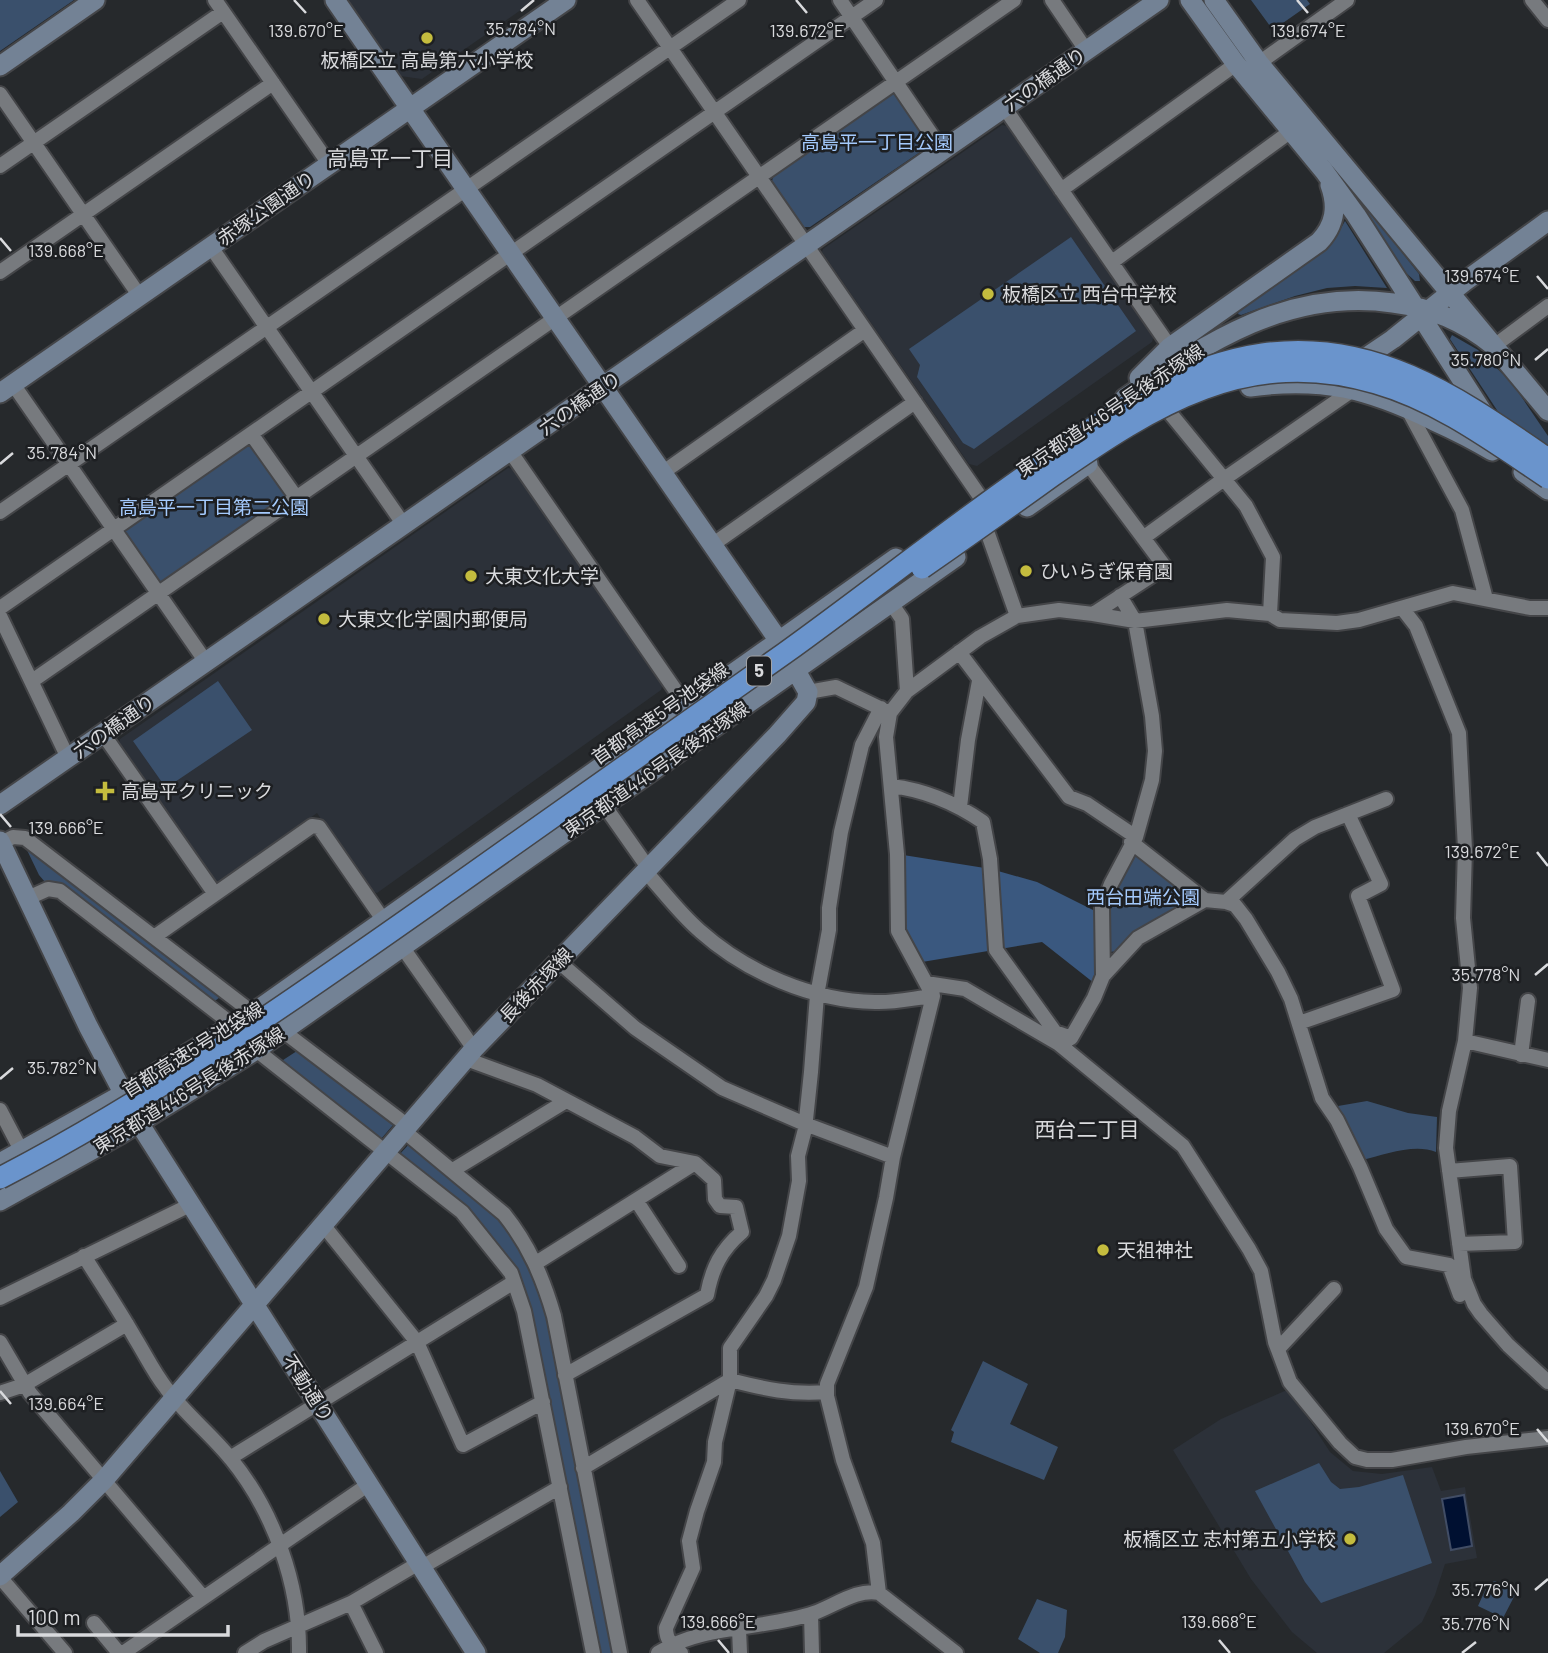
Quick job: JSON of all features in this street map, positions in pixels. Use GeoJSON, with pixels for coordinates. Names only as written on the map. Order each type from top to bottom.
{"type":"FeatureCollection","features":[{"type":"Feature","properties":{"kind":"highway","name":"首都高速5号池袋線"},"geometry":{"type":"LineString","coordinates":[[0,1178],[128,1105],[252,1028],[787,651],[985,503],[1134,400],[1178,377],[1223,362],[1279,352],[1319,352],[1368,360],[1398,370],[1433,387],[1493,422],[1548,459]]}},
{"type":"Feature","properties":{"kind":"highway","name":"首都高速5号池袋線"},"geometry":{"type":"LineString","coordinates":[[0,1189],[132,1115],[260,1035],[1082,455],[1121,428],[1164,404],[1208,386],[1255,375],[1297,372],[1349,377],[1390,388],[1443,412],[1548,478]]}},
{"type":"Feature","properties":{"kind":"main road"},"geometry":{"type":"LineString","coordinates":[[0,66],[95,0]]}},
{"type":"Feature","properties":{"kind":"main road"},"geometry":{"type":"LineString","coordinates":[[335,0],[779,641],[808,692]]}},
{"type":"Feature","properties":{"kind":"main road","name":"赤塚公園通り"},"geometry":{"type":"LineString","coordinates":[[6,388],[566,0]]}},
{"type":"Feature","properties":{"kind":"main road","name":"六の橋通り"},"geometry":{"type":"LineString","coordinates":[[0,805],[1159,0]]}},
{"type":"Feature","properties":{"kind":"main road","name":"東京都道446号長後赤塚線"},"geometry":{"type":"LineString","coordinates":[[1190,0],[1236,64],[1324,171],[1356,215],[1422,311],[1518,468]]}},
{"type":"Feature","properties":{"kind":"main road","name":"東京都道446号長後赤塚線"},"geometry":{"type":"LineString","coordinates":[[1214,0],[1259,63],[1548,411]]}},
{"type":"Feature","properties":{"kind":"main road"},"geometry":{"type":"LineString","coordinates":[[1106,411],[1170,347],[1310,249],[1327,234],[1335,214],[1335,205],[1324,171]]}},
{"type":"Feature","properties":{"kind":"main road"},"geometry":{"type":"LineString","coordinates":[[1326,385],[1393,340],[1422,311],[1548,221]]}},
{"type":"Feature","properties":{"kind":"main road","name":"東京都道446号長後赤塚線"},"geometry":{"type":"LineString","coordinates":[[0,1163],[123,1094],[253,1013],[981,498],[1201,347],[1238,328],[1284,311],[1332,301],[1379,301],[1455,319],[1494,346]]}},
{"type":"Feature","properties":{"kind":"main road","name":"東京都道446号長後赤塚線"},"geometry":{"type":"LineString","coordinates":[[0,1201],[139,1123],[256,1050],[1088,464],[1170,413],[1244,387],[1301,382],[1354,389],[1407,408],[1482,445],[1548,490]]}},
{"type":"Feature","properties":{"kind":"main road","name":"長後赤塚線"},"geometry":{"type":"LineString","coordinates":[[0,1576],[104,1480],[470,1054],[777,735],[806,702],[808,692]]}},
{"type":"Feature","properties":{"kind":"main road","name":"不動通り"},"geometry":{"type":"LineString","coordinates":[[1,842],[88,1026],[139,1123],[476,1653]]}},
{"type":"Feature","properties":{"kind":"street"},"geometry":{"type":"LineString","coordinates":[[637,0],[981,498]]}},
{"type":"Feature","properties":{"kind":"street"},"geometry":{"type":"LineString","coordinates":[[0,512],[739,0]]}},
{"type":"Feature","properties":{"kind":"street"},"geometry":{"type":"LineString","coordinates":[[840,0],[942,150]]}},
{"type":"Feature","properties":{"kind":"street"},"geometry":{"type":"LineString","coordinates":[[0,608],[876,0]]}},
{"type":"Feature","properties":{"kind":"street"},"geometry":{"type":"LineString","coordinates":[[32,681],[1014,0]]}},
{"type":"Feature","properties":{"kind":"street"},"geometry":{"type":"LineString","coordinates":[[1052,0],[1086,50]]}},
{"type":"Feature","properties":{"kind":"street"},"geometry":{"type":"LineString","coordinates":[[1259,63],[1347,0]]}},
{"type":"Feature","properties":{"kind":"street"},"geometry":{"type":"LineString","coordinates":[[1532,0],[1548,20]]}},
{"type":"Feature","properties":{"kind":"street"},"geometry":{"type":"LineString","coordinates":[[0,166],[219,6],[329,164]]}},
{"type":"Feature","properties":{"kind":"street"},"geometry":{"type":"LineString","coordinates":[[1061,190],[1236,64]]}},
{"type":"Feature","properties":{"kind":"street"},"geometry":{"type":"LineString","coordinates":[[0,272],[272,83]]}},
{"type":"Feature","properties":{"kind":"street"},"geometry":{"type":"LineString","coordinates":[[0,94],[139,295]]}},
{"type":"Feature","properties":{"kind":"street"},"geometry":{"type":"LineString","coordinates":[[1004,107],[1170,347]]}},
{"type":"Feature","properties":{"kind":"street"},"geometry":{"type":"LineString","coordinates":[[1112,262],[1291,131]]}},
{"type":"Feature","properties":{"kind":"street"},"geometry":{"type":"LineString","coordinates":[[211,247],[404,525]]}},
{"type":"Feature","properties":{"kind":"street"},"geometry":{"type":"LineString","coordinates":[[1494,346],[1548,306]]}},
{"type":"Feature","properties":{"kind":"street"},"geometry":{"type":"LineString","coordinates":[[663,473],[865,330]]}},
{"type":"Feature","properties":{"kind":"street"},"geometry":{"type":"LineString","coordinates":[[6,388],[69,464],[206,662]]}},
{"type":"Feature","properties":{"kind":"street"},"geometry":{"type":"LineString","coordinates":[[1143,538],[1354,389]]}},
{"type":"Feature","properties":{"kind":"street"},"geometry":{"type":"LineString","coordinates":[[712,545],[915,402]]}},
{"type":"Feature","properties":{"kind":"street"},"geometry":{"type":"LineString","coordinates":[[1407,408],[1462,510],[1486,599]]}},
{"type":"Feature","properties":{"kind":"street"},"geometry":{"type":"LineString","coordinates":[[1170,413],[1245,506],[1273,557],[1270,614]]}},
{"type":"Feature","properties":{"kind":"street"},"geometry":{"type":"LineString","coordinates":[[252,435],[296,498]]}},
{"type":"Feature","properties":{"kind":"street"},"geometry":{"type":"LineString","coordinates":[[510,451],[687,707]]}},
{"type":"Feature","properties":{"kind":"street"},"geometry":{"type":"LineString","coordinates":[[1088,464],[1165,567],[1093,614]]}},
{"type":"Feature","properties":{"kind":"street"},"geometry":{"type":"LineString","coordinates":[[988,534],[1017,616]]}},
{"type":"Feature","properties":{"kind":"street"},"geometry":{"type":"LineString","coordinates":[[676,1649],[666,1634],[666,1628],[693,1568],[689,1541],[696,1511],[714,1462],[715,1442],[730,1380],[730,1348],[770,1288],[789,1236],[799,1181],[798,1156],[805,1124],[817,995],[829,930],[829,908],[841,832],[862,745],[886,710],[959,652],[1017,616],[1059,610],[1135,621],[1227,610],[1270,614],[1280,620],[1337,623],[1359,620],[1453,593],[1530,608],[1548,608]]}},
{"type":"Feature","properties":{"kind":"street"},"geometry":{"type":"LineString","coordinates":[[1103,976],[1102,907],[1133,839],[1152,780],[1155,751],[1152,716],[1135,621],[1120,596]]}},
{"type":"Feature","properties":{"kind":"street"},"geometry":{"type":"LineString","coordinates":[[891,603],[902,619],[907,691]]}},
{"type":"Feature","properties":{"kind":"street"},"geometry":{"type":"LineString","coordinates":[[1402,608],[1416,626],[1460,733],[1465,849],[1463,918],[1470,988],[1465,1041],[1446,1148],[1464,1279],[1474,1304],[1508,1345],[1548,1381]]}},
{"type":"Feature","properties":{"kind":"street"},"geometry":{"type":"LineString","coordinates":[[0,617],[68,758]]}},
{"type":"Feature","properties":{"kind":"street"},"geometry":{"type":"LineString","coordinates":[[959,652],[1069,797],[1087,804],[1205,900],[1234,905],[1259,939],[1291,999],[1322,1098],[1337,1120],[1360,1167],[1386,1229],[1406,1257],[1449,1265],[1465,1307],[1474,1304]]}},
{"type":"Feature","properties":{"kind":"street"},"geometry":{"type":"LineString","coordinates":[[960,807],[979,681]]}},
{"type":"Feature","properties":{"kind":"street"},"geometry":{"type":"LineString","coordinates":[[808,692],[836,687],[886,710]]}},
{"type":"Feature","properties":{"kind":"street"},"geometry":{"type":"LineString","coordinates":[[879,1593],[873,1543],[842,1460],[827,1384],[866,1287],[930,990],[898,930],[897,854],[886,710]]}},
{"type":"Feature","properties":{"kind":"street"},"geometry":{"type":"LineString","coordinates":[[103,734],[215,894]]}},
{"type":"Feature","properties":{"kind":"street"},"geometry":{"type":"LineString","coordinates":[[891,786],[917,789],[960,807],[983,822],[990,859],[996,950],[1055,1032],[1183,1146],[1261,1271],[1278,1349],[1290,1382],[1340,1443],[1355,1457],[1392,1460],[1466,1447],[1548,1438]]}},
{"type":"Feature","properties":{"kind":"street"},"geometry":{"type":"LineString","coordinates":[[1226,902],[1295,839],[1315,827],[1386,799]]}},
{"type":"Feature","properties":{"kind":"street"},"geometry":{"type":"LineString","coordinates":[[604,805],[648,870],[694,926],[748,965],[817,995],[876,1003],[930,990],[965,989],[1065,1041]]}},
{"type":"Feature","properties":{"kind":"street"},"geometry":{"type":"LineString","coordinates":[[1299,1023],[1393,990],[1358,896],[1381,884],[1348,814]]}},
{"type":"Feature","properties":{"kind":"street"},"geometry":{"type":"LineString","coordinates":[[154,937],[312,825],[319,827],[384,921]]}},
{"type":"Feature","properties":{"kind":"street"},"geometry":{"type":"LineString","coordinates":[[1,842],[13,837],[25,838],[253,1013]]}},
{"type":"Feature","properties":{"kind":"street"},"geometry":{"type":"LineString","coordinates":[[28,898],[48,889],[60,891],[233,1025]]}},
{"type":"Feature","properties":{"kind":"street"},"geometry":{"type":"LineString","coordinates":[[1065,1041],[1094,998],[1103,976],[1138,938],[1205,900]]}},
{"type":"Feature","properties":{"kind":"street"},"geometry":{"type":"LineString","coordinates":[[403,948],[470,1054],[537,1085],[635,1138],[660,1156],[695,1163],[714,1180],[715,1199],[720,1206],[736,1208],[742,1232],[719,1257],[707,1294],[565,1376]]}},
{"type":"Feature","properties":{"kind":"street"},"geometry":{"type":"LineString","coordinates":[[559,962],[635,1028],[722,1088],[805,1124],[893,1157]]}},
{"type":"Feature","properties":{"kind":"street"},"geometry":{"type":"LineString","coordinates":[[1521,1055],[1528,1001]]}},
{"type":"Feature","properties":{"kind":"street"},"geometry":{"type":"LineString","coordinates":[[283,1031],[406,1128],[504,1214],[536,1263],[554,1316],[620,1653]]}},
{"type":"Feature","properties":{"kind":"street"},"geometry":{"type":"LineString","coordinates":[[1465,1041],[1548,1060]]}},
{"type":"Feature","properties":{"kind":"street"},"geometry":{"type":"LineString","coordinates":[[256,1050],[462,1212],[486,1239],[510,1273],[524,1311],[593,1653]]}},
{"type":"Feature","properties":{"kind":"street"},"geometry":{"type":"LineString","coordinates":[[453,1170],[566,1101]]}},
{"type":"Feature","properties":{"kind":"street"},"geometry":{"type":"LineString","coordinates":[[0,1110],[22,1152]]}},
{"type":"Feature","properties":{"kind":"street"},"geometry":{"type":"LineString","coordinates":[[536,1263],[695,1163]]}},
{"type":"Feature","properties":{"kind":"street"},"geometry":{"type":"LineString","coordinates":[[1449,1171],[1510,1166],[1515,1242],[1459,1244]]}},
{"type":"Feature","properties":{"kind":"street"},"geometry":{"type":"LineString","coordinates":[[636,1200],[679,1265]]}},
{"type":"Feature","properties":{"kind":"street"},"geometry":{"type":"LineString","coordinates":[[0,1298],[190,1205]]}},
{"type":"Feature","properties":{"kind":"street"},"geometry":{"type":"LineString","coordinates":[[324,1226],[417,1342],[463,1445],[543,1402]]}},
{"type":"Feature","properties":{"kind":"street"},"geometry":{"type":"LineString","coordinates":[[84,1256],[165,1387],[230,1458],[258,1499],[280,1544],[292,1586],[299,1653]]}},
{"type":"Feature","properties":{"kind":"street"},"geometry":{"type":"LineString","coordinates":[[230,1458],[514,1282]]}},
{"type":"Feature","properties":{"kind":"street"},"geometry":{"type":"LineString","coordinates":[[1278,1349],[1334,1289]]}},
{"type":"Feature","properties":{"kind":"street"},"geometry":{"type":"LineString","coordinates":[[0,1393],[24,1385],[127,1324]]}},
{"type":"Feature","properties":{"kind":"street"},"geometry":{"type":"LineString","coordinates":[[0,1342],[24,1385],[203,1597]]}},
{"type":"Feature","properties":{"kind":"street"},"geometry":{"type":"LineString","coordinates":[[583,1468],[730,1380],[774,1392],[827,1392]]}},
{"type":"Feature","properties":{"kind":"street"},"geometry":{"type":"LineString","coordinates":[[94,1623],[121,1653],[369,1484]]}},
{"type":"Feature","properties":{"kind":"street"},"geometry":{"type":"LineString","coordinates":[[245,1653],[264,1641],[351,1602],[560,1487]]}},
{"type":"Feature","properties":{"kind":"street"},"geometry":{"type":"LineString","coordinates":[[0,1576],[65,1653]]}},
{"type":"Feature","properties":{"kind":"street"},"geometry":{"type":"LineString","coordinates":[[658,1653],[676,1649],[684,1640],[811,1614],[869,1590],[879,1593],[956,1653]]}},
{"type":"Feature","properties":{"kind":"street"},"geometry":{"type":"LineString","coordinates":[[351,1602],[376,1653]]}},
{"type":"Feature","properties":{"kind":"street"},"geometry":{"type":"LineString","coordinates":[[811,1614],[813,1653]]}},
{"type":"Feature","properties":{"kind":"street"},"geometry":{"type":"LineString","coordinates":[[739,1629],[740,1653]]}},
{"type":"Feature","properties":{"kind":"shaded area","name":"板橋区立 高島第六小学校"},"geometry":{"type":"Polygon","coordinates":[[[348,0],[535,0],[422,79],[400,76],[348,0]]]}},
{"type":"Feature","properties":{"kind":"shaded area","name":"板橋区立 西台中学校"},"geometry":{"type":"Polygon","coordinates":[[[1002,125],[1007,126],[1154,336],[1152,342],[977,466],[969,464],[822,252],[1002,125]]]}},
{"type":"Feature","properties":{"kind":"shaded area","name":"大東文化大学"},"geometry":{"type":"Polygon","coordinates":[[[508,468],[514,469],[663,684],[661,690],[377,893],[370,891],[317,813],[220,882],[213,881],[119,745],[120,739],[508,468]]]}},
{"type":"Feature","properties":{"kind":"shaded area"},"geometry":{"type":"Polygon","coordinates":[[[897,854],[991,869],[1037,882],[1095,911],[1094,983],[1042,942],[916,963],[898,931],[897,854]]]}},
{"type":"Feature","properties":{"kind":"shaded area","name":"板橋区立 志村第五小学校"},"geometry":{"type":"Polygon","coordinates":[[[1289,1389],[1330,1452],[1353,1471],[1382,1474],[1432,1467],[1441,1491],[1465,1487],[1477,1558],[1445,1564],[1435,1595],[1422,1622],[1384,1653],[1317,1653],[1292,1632],[1251,1579],[1173,1450],[1221,1419],[1289,1389]]]}},
{"type":"Feature","properties":{"kind":"shaded area"},"geometry":{"type":"Polygon","coordinates":[[[1464,1495],[1472,1546],[1451,1550],[1442,1499],[1464,1495]]]}},
{"type":"Feature","properties":{"kind":"green space"},"geometry":{"type":"Polygon","coordinates":[[[0,0],[74,0],[0,51],[0,0]]]}},
{"type":"Feature","properties":{"kind":"green space"},"geometry":{"type":"Polygon","coordinates":[[[1251,0],[1307,0],[1310,4],[1273,30],[1251,0]]]}},
{"type":"Feature","properties":{"kind":"green space","name":"高島平一丁目公園"},"geometry":{"type":"Polygon","coordinates":[[[890,93],[899,94],[930,140],[929,146],[810,227],[804,227],[772,181],[774,174],[890,93]]]}},
{"type":"Feature","properties":{"kind":"green space"},"geometry":{"type":"Polygon","coordinates":[[[1337,170],[1419,274],[1420,281],[1415,281],[1405,272],[1354,193],[1335,172],[1337,170]]]}},
{"type":"Feature","properties":{"kind":"green space"},"geometry":{"type":"Polygon","coordinates":[[[1345,221],[1387,288],[1327,288],[1238,314],[1240,308],[1323,249],[1337,235],[1345,221]]]}},
{"type":"Feature","properties":{"kind":"green space"},"geometry":{"type":"Polygon","coordinates":[[[1071,237],[1136,331],[974,449],[963,443],[917,377],[920,365],[909,349],[1071,237]]]}},
{"type":"Feature","properties":{"kind":"green space"},"geometry":{"type":"Polygon","coordinates":[[[1452,335],[1478,350],[1512,383],[1548,436],[1548,454],[1530,460],[1450,339],[1452,335]]]}},
{"type":"Feature","properties":{"kind":"green space","name":"高島平一丁目第二公園"},"geometry":{"type":"Polygon","coordinates":[[[247,445],[254,446],[286,490],[285,498],[163,582],[157,582],[125,535],[126,529],[247,445]]]}},
{"type":"Feature","properties":{"kind":"green space"},"geometry":{"type":"Polygon","coordinates":[[[218,681],[252,730],[166,788],[133,741],[218,681]]]}},
{"type":"Feature","properties":{"kind":"green space"},"geometry":{"type":"Polygon","coordinates":[[[28,844],[223,995],[212,1003],[58,883],[45,882],[26,848],[28,844]]]}},
{"type":"Feature","properties":{"kind":"green space","name":"西台田端公園"},"geometry":{"type":"Polygon","coordinates":[[[1138,853],[1192,896],[1192,905],[1120,951],[1108,952],[1108,904],[1132,855],[1138,853]]]}},
{"type":"Feature","properties":{"kind":"green space"},"geometry":{"type":"Polygon","coordinates":[[[300,1049],[387,1115],[393,1125],[381,1139],[280,1062],[300,1049]]]}},
{"type":"Feature","properties":{"kind":"green space"},"geometry":{"type":"Polygon","coordinates":[[[1367,1101],[1408,1113],[1437,1117],[1436,1152],[1409,1149],[1362,1160],[1338,1106],[1367,1101]]]}},
{"type":"Feature","properties":{"kind":"green space"},"geometry":{"type":"Polygon","coordinates":[[[411,1142],[490,1206],[516,1237],[548,1310],[615,1653],[596,1653],[514,1271],[399,1155],[411,1142]]]}},
{"type":"Feature","properties":{"kind":"green space"},"geometry":{"type":"Polygon","coordinates":[[[983,1361],[1028,1384],[1010,1424],[1058,1447],[1044,1480],[951,1442],[954,1432],[951,1430],[983,1361]]]}},
{"type":"Feature","properties":{"kind":"green space"},"geometry":{"type":"Polygon","coordinates":[[[1319,1463],[1331,1482],[1340,1489],[1359,1487],[1403,1475],[1432,1563],[1321,1603],[1305,1582],[1255,1491],[1319,1463]]]}},
{"type":"Feature","properties":{"kind":"green space"},"geometry":{"type":"Polygon","coordinates":[[[0,1471],[18,1502],[0,1517],[0,1471]]]}},
{"type":"Feature","properties":{"kind":"green space"},"geometry":{"type":"Polygon","coordinates":[[[1495,1581],[1517,1591],[1503,1618],[1478,1606],[1488,1584],[1495,1581]]]}},
{"type":"Feature","properties":{"kind":"green space"},"geometry":{"type":"Polygon","coordinates":[[[1037,1599],[1067,1610],[1065,1637],[1058,1653],[1040,1653],[1018,1639],[1037,1599]]]}},
{"type":"Feature","properties":{"kind":"place","name":"板橋区立 高島第六小学校"},"geometry":{"type":"Point","coordinates":[427,38]}},
{"type":"Feature","properties":{"kind":"place","name":"板橋区立 西台中学校"},"geometry":{"type":"Point","coordinates":[988,294]}},
{"type":"Feature","properties":{"kind":"place","name":"ひいらぎ保育園"},"geometry":{"type":"Point","coordinates":[1026,571]}},
{"type":"Feature","properties":{"kind":"place","name":"大東文化大学"},"geometry":{"type":"Point","coordinates":[471,576]}},
{"type":"Feature","properties":{"kind":"place","name":"大東文化学園内郵便局"},"geometry":{"type":"Point","coordinates":[324,619]}},
{"type":"Feature","properties":{"kind":"place","name":"高島平クリニック"},"geometry":{"type":"Point","coordinates":[105,791]}},
{"type":"Feature","properties":{"kind":"place","name":"天祖神社"},"geometry":{"type":"Point","coordinates":[1103,1250]}},
{"type":"Feature","properties":{"kind":"place","name":"板橋区立 志村第五小学校"},"geometry":{"type":"Point","coordinates":[1350,1539]}},
{"type":"Feature","properties":{"kind":"district","name":"高島平一丁目"},"geometry":{"type":"Point","coordinates":[390,159]}},
{"type":"Feature","properties":{"kind":"district","name":"西台二丁目"},"geometry":{"type":"Point","coordinates":[1087,1130]}}]}
